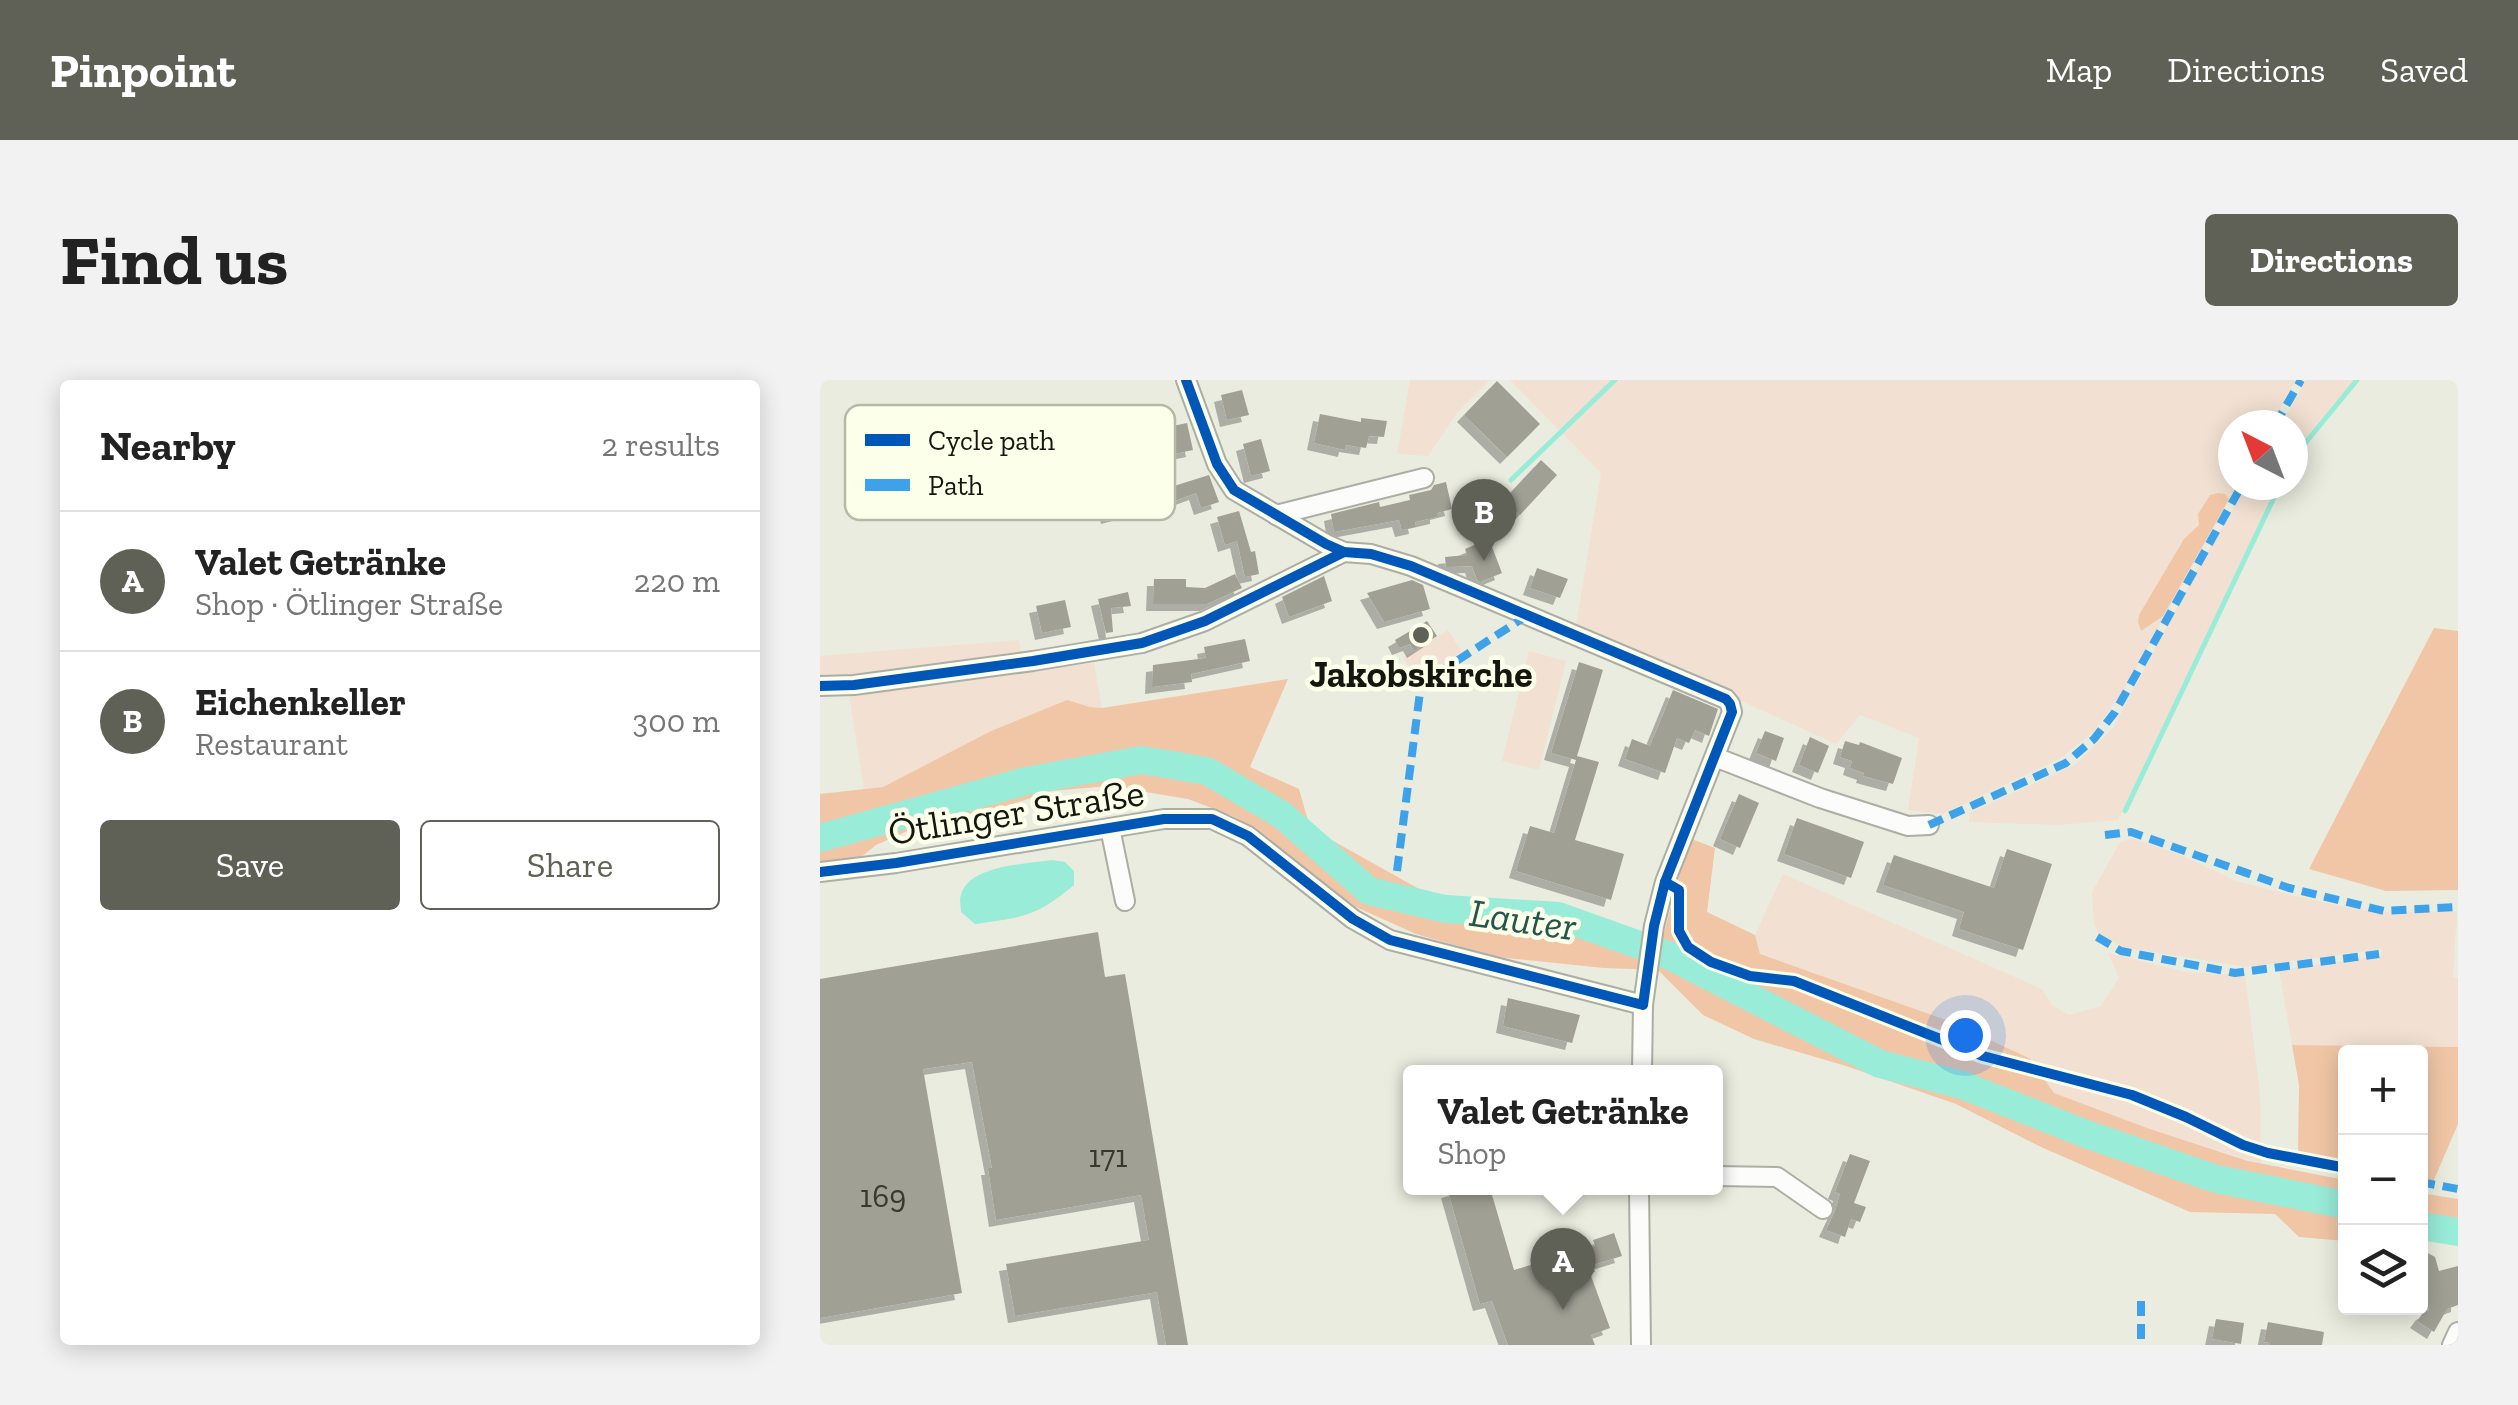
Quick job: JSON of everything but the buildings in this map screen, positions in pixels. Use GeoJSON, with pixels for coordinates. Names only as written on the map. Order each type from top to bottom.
{"type":"FeatureCollection","features":[{"type":"Feature","properties":{"kind":"street"},"geometry":{"type":"LineString","coordinates":[[1186,380],[1218,464],[1234,490],[1344,552],[1371,554],[1411,566],[1726,699],[1730,704],[1732,712],[1665,882],[1654,926],[1643,1004],[1642,1065]]}},
{"type":"Feature","properties":{"kind":"street"},"geometry":{"type":"LineString","coordinates":[[1276,515],[1424,478]]}},
{"type":"Feature","properties":{"kind":"street"},"geometry":{"type":"LineString","coordinates":[[820,686],[1033,661],[1142,642],[1204,621],[1344,552]]}},
{"type":"Feature","properties":{"kind":"street"},"geometry":{"type":"LineString","coordinates":[[1714,757],[1820,798],[1908,826],[1928,825]]}},
{"type":"Feature","properties":{"kind":"street","name":"Ötlinger Straße"},"geometry":{"type":"LineString","coordinates":[[820,872],[1164,819],[1212,819],[1248,836],[1352,920],[1390,940],[1643,1004]]}},
{"type":"Feature","properties":{"kind":"street"},"geometry":{"type":"LineString","coordinates":[[1110,828],[1125,901]]}},
{"type":"Feature","properties":{"kind":"street"},"geometry":{"type":"LineString","coordinates":[[1723,1176],[1777,1178],[1823,1209]]}},
{"type":"Feature","properties":{"kind":"street"},"geometry":{"type":"LineString","coordinates":[[1639,1195],[1641,1345]]}},
{"type":"Feature","properties":{"kind":"street"},"geometry":{"type":"LineString","coordinates":[[2452,1345],[2458,1332]]}},
{"type":"Feature","properties":{"kind":"shaded area"},"geometry":{"type":"Polygon","coordinates":[[[1410,380],[1490,380],[1457,413],[1428,456],[1397,454],[1410,380]]]}},
{"type":"Feature","properties":{"kind":"shaded area"},"geometry":{"type":"Polygon","coordinates":[[[1510,380],[2296,380],[2279,410],[2218,410],[2218,500],[2229,500],[2126,687],[2094,731],[2061,758],[1942,814],[1908,810],[1919,738],[1860,715],[1836,744],[1576,626],[1601,473],[1510,380]]]}},
{"type":"Feature","properties":{"kind":"shaded area"},"geometry":{"type":"Polygon","coordinates":[[[2306,380],[2354,380],[2308,435],[2308,410],[2289,410],[2306,380]]]}},
{"type":"Feature","properties":{"kind":"shaded area"},"geometry":{"type":"Polygon","coordinates":[[[2218,493],[2218,500],[2228,500],[2163,616],[2141,631],[2139,615],[2184,539],[2199,525],[2198,514],[2210,495],[2218,493]]]}},
{"type":"Feature","properties":{"kind":"shaded area"},"geometry":{"type":"Polygon","coordinates":[[[2238,500],[2271,500],[2118,820],[2059,825],[1969,822],[1969,813],[2075,765],[2113,728],[2238,500]]]}},
{"type":"Feature","properties":{"kind":"shaded area"},"geometry":{"type":"Polygon","coordinates":[[[2434,628],[2458,631],[2458,890],[2386,891],[2309,869],[2434,628]]]}},
{"type":"Feature","properties":{"kind":"shaded area"},"geometry":{"type":"Polygon","coordinates":[[[1448,630],[1462,652],[1417,679],[1403,657],[1448,630]]]}},
{"type":"Feature","properties":{"kind":"shaded area"},"geometry":{"type":"Polygon","coordinates":[[[1019,640],[1022,659],[820,681],[820,656],[1019,640]]]}},
{"type":"Feature","properties":{"kind":"shaded area"},"geometry":{"type":"Polygon","coordinates":[[[1529,651],[1566,661],[1539,770],[1502,761],[1529,651]]]}},
{"type":"Feature","properties":{"kind":"shaded area"},"geometry":{"type":"Polygon","coordinates":[[[1094,663],[1102,708],[1067,700],[991,731],[883,787],[864,789],[849,695],[1094,663]]]}},
{"type":"Feature","properties":{"kind":"shaded area"},"geometry":{"type":"Polygon","coordinates":[[[1288,679],[1250,767],[1299,789],[1310,828],[1428,894],[1525,902],[1641,935],[1664,933],[1689,838],[1715,848],[1707,912],[1755,935],[1760,954],[1949,1021],[2029,1058],[2054,1093],[2248,1161],[2338,1179],[2338,1240],[2299,1237],[2275,1214],[2190,1212],[2041,1147],[1956,1104],[1754,1039],[1703,1015],[1658,970],[1496,957],[1416,934],[1356,907],[1235,817],[1188,799],[1109,786],[1051,791],[998,809],[930,821],[876,845],[856,861],[820,866],[820,794],[883,787],[991,731],[1067,700],[1102,708],[1288,679]]]}},
{"type":"Feature","properties":{"kind":"shaded area"},"geometry":{"type":"Polygon","coordinates":[[[2132,838],[2236,881],[2354,909],[2457,911],[2453,977],[2458,978],[2458,1047],[2292,1045],[2279,970],[2381,956],[2382,949],[2247,967],[2123,947],[2099,934],[2094,924],[2092,892],[2120,842],[2132,838]]]}},
{"type":"Feature","properties":{"kind":"shaded area"},"geometry":{"type":"Polygon","coordinates":[[[1783,874],[2042,989],[2052,1005],[2069,1015],[2101,1006],[2119,978],[2108,953],[2186,972],[2245,975],[2260,1093],[2261,1164],[2053,1093],[2029,1058],[1949,1021],[1760,954],[1755,935],[1783,874]]]}},
{"type":"Feature","properties":{"kind":"shaded area"},"geometry":{"type":"Polygon","coordinates":[[[2292,1045],[2338,1046],[2338,1163],[2298,1155],[2299,1085],[2292,1045]]]}},
{"type":"Feature","properties":{"kind":"shaded area"},"geometry":{"type":"Polygon","coordinates":[[[2428,1047],[2458,1047],[2458,1124],[2433,1182],[2428,1181],[2428,1047]]]}},
{"type":"Feature","properties":{"kind":"shaded area"},"geometry":{"type":"Polygon","coordinates":[[[2428,1194],[2458,1199],[2458,1244],[2428,1239],[2428,1194]]]}},
{"type":"Feature","properties":{"kind":"water"},"geometry":{"type":"Polygon","coordinates":[[[1052,860],[1065,862],[1074,871],[1074,885],[1039,910],[975,924],[961,912],[961,895],[975,877],[1000,868],[1052,860]]]}},
{"type":"Feature","properties":{"kind":"waterway"},"geometry":{"type":"LineString","coordinates":[[1511,480],[1615,380]]}},
{"type":"Feature","properties":{"kind":"waterway"},"geometry":{"type":"LineString","coordinates":[[2308,440],[2357,380]]}},
{"type":"Feature","properties":{"kind":"waterway"},"geometry":{"type":"LineString","coordinates":[[2125,811],[2273,500]]}},
{"type":"Feature","properties":{"kind":"waterway","name":"Lauter"},"geometry":{"type":"LineString","coordinates":[[820,838],[1026,781],[1142,760],[1207,771],[1282,815],[1369,891],[1445,909],[1558,916],[1670,956],[1880,1064],[1962,1085],[2216,1179],[2338,1203]]}},
{"type":"Feature","properties":{"kind":"waterway","name":"Lauter"},"geometry":{"type":"LineString","coordinates":[[2428,1227],[2458,1232]]}},
{"type":"Feature","properties":{"kind":"marked path"},"geometry":{"type":"LineString","coordinates":[[2284,410],[2301,380]]}},
{"type":"Feature","properties":{"kind":"marked path"},"geometry":{"type":"LineString","coordinates":[[1929,825],[2066,763],[2094,739],[2115,712],[2234,500]]}},
{"type":"Feature","properties":{"kind":"marked path"},"geometry":{"type":"LineString","coordinates":[[1397,871],[1420,692],[1430,678],[1528,615]]}},
{"type":"Feature","properties":{"kind":"marked path"},"geometry":{"type":"LineString","coordinates":[[2105,835],[2131,832],[2289,888],[2384,911],[2458,907]]}},
{"type":"Feature","properties":{"kind":"marked path"},"geometry":{"type":"LineString","coordinates":[[2097,937],[2121,951],[2235,973],[2379,954]]}},
{"type":"Feature","properties":{"kind":"marked path"},"geometry":{"type":"LineString","coordinates":[[2428,1183],[2458,1189]]}},
{"type":"Feature","properties":{"kind":"marked path"},"geometry":{"type":"LineString","coordinates":[[2141,1301],[2141,1345]]}},
{"type":"Feature","properties":{"kind":"cycle path"},"geometry":{"type":"LineString","coordinates":[[820,872],[1164,819],[1212,819],[1248,836],[1353,919],[1390,940],[1643,1005],[1654,926],[1665,882],[1732,712],[1730,704],[1726,699],[1411,566],[1371,554],[1344,552],[1234,490],[1217,464],[1186,380]]}},
{"type":"Feature","properties":{"kind":"cycle path"},"geometry":{"type":"LineString","coordinates":[[820,686],[854,685],[1142,643],[1205,621],[1344,552]]}},
{"type":"Feature","properties":{"kind":"cycle path"},"geometry":{"type":"LineString","coordinates":[[1665,882],[1679,890],[1679,931],[1688,947],[1711,962],[1750,976],[1794,981],[1983,1056],[2132,1095],[2243,1145],[2338,1166]]}},
{"type":"Feature","properties":{"kind":"place","name":"Eichenkeller"},"geometry":{"type":"Point","coordinates":[1484,561]}},
{"type":"Feature","properties":{"kind":"place","name":"Jakobskirche"},"geometry":{"type":"Point","coordinates":[1421,635]}},
{"type":"Feature","properties":{"kind":"place","name":"Valet Getränke"},"geometry":{"type":"Point","coordinates":[1563,1310]}}]}
